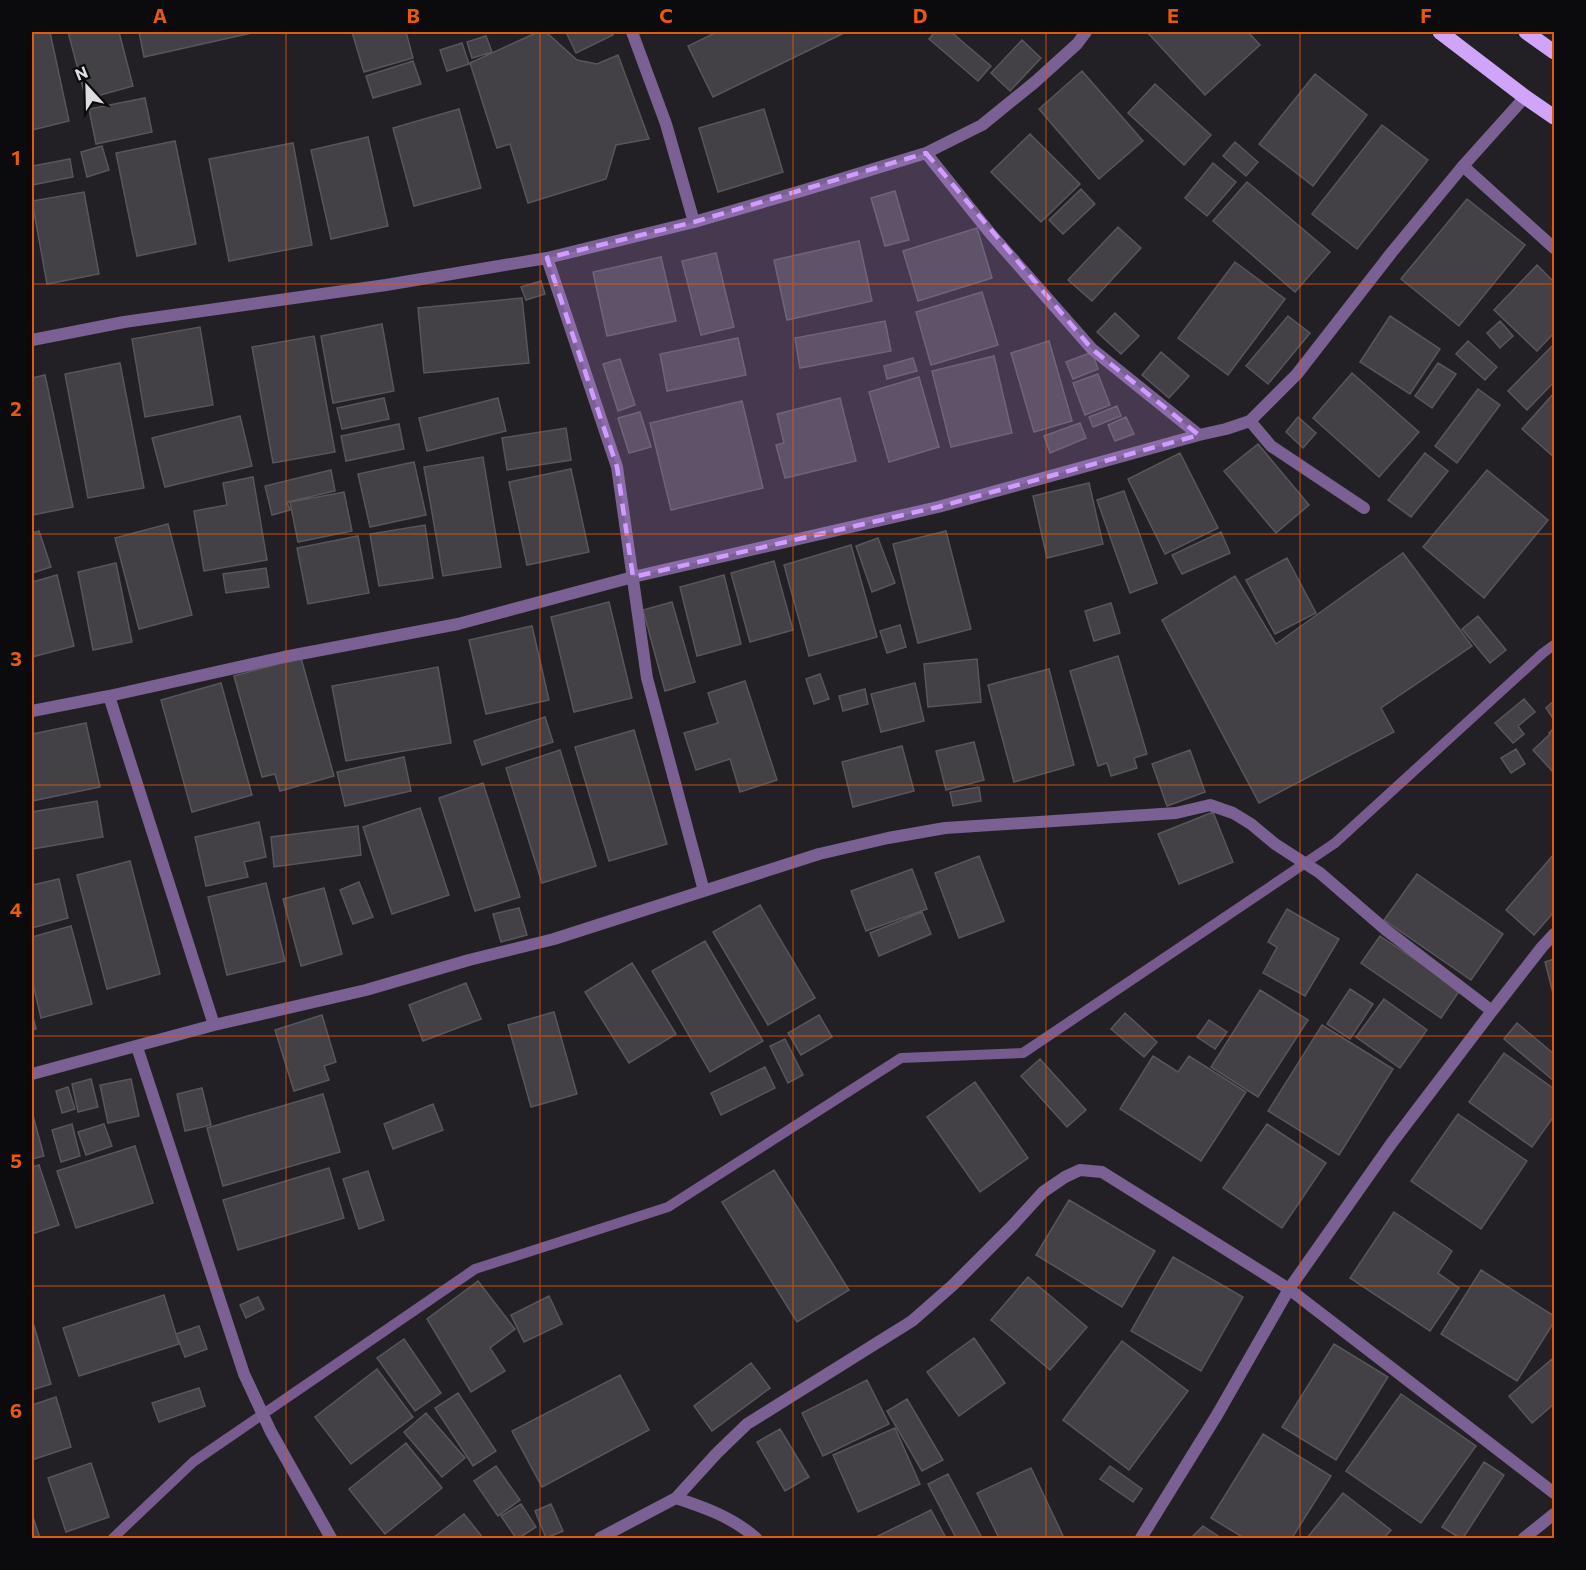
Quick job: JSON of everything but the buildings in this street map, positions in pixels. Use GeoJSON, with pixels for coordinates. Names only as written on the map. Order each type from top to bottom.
{"type":"FeatureCollection","features":[{"type":"Feature","properties":{"kind":"main road"},"geometry":{"type":"LineString","coordinates":[[1440,32],[1554,117]]}},
{"type":"Feature","properties":{"kind":"main road"},"geometry":{"type":"LineString","coordinates":[[1526,32],[1554,52]]}},
{"type":"Feature","properties":{"kind":"street"},"geometry":{"type":"LineString","coordinates":[[632,32],[666,124],[694,222]]}},
{"type":"Feature","properties":{"kind":"street"},"geometry":{"type":"LineString","coordinates":[[32,340],[124,322],[375,286],[547,258],[694,222],[926,153],[982,124],[1077,44],[1086,32]]}},
{"type":"Feature","properties":{"kind":"street"},"geometry":{"type":"LineString","coordinates":[[32,711],[284,657],[458,624],[633,577],[938,507],[1250,421],[1297,374],[1392,252],[1463,166],[1525,97]]}},
{"type":"Feature","properties":{"kind":"street"},"geometry":{"type":"LineString","coordinates":[[926,153],[990,232],[1092,349],[1199,435]]}},
{"type":"Feature","properties":{"kind":"street"},"geometry":{"type":"LineString","coordinates":[[1463,166],[1554,248]]}},
{"type":"Feature","properties":{"kind":"street"},"geometry":{"type":"LineString","coordinates":[[547,258],[617,466],[647,678],[704,891]]}},
{"type":"Feature","properties":{"kind":"street"},"geometry":{"type":"LineString","coordinates":[[1250,421],[1271,446],[1364,508]]}},
{"type":"Feature","properties":{"kind":"street"},"geometry":{"type":"LineString","coordinates":[[109,696],[214,1025]]}},
{"type":"Feature","properties":{"kind":"street"},"geometry":{"type":"LineString","coordinates":[[32,1074],[214,1025],[366,990],[554,939],[819,854],[888,838],[945,828],[1176,813],[1210,805],[1233,813],[1251,824],[1275,844],[1320,873],[1386,930],[1492,1011]]}},
{"type":"Feature","properties":{"kind":"street"},"geometry":{"type":"LineString","coordinates":[[1141,1539],[1217,1415],[1288,1289],[1391,1144],[1554,934]]}},
{"type":"Feature","properties":{"kind":"street"},"geometry":{"type":"LineString","coordinates":[[137,1047],[244,1374],[271,1432],[331,1539]]}},
{"type":"Feature","properties":{"kind":"street"},"geometry":{"type":"LineString","coordinates":[[600,1539],[676,1498],[747,1424],[912,1321],[1012,1226],[1043,1192],[1080,1170],[1102,1172],[1288,1289],[1554,1493]]}},
{"type":"Feature","properties":{"kind":"street"},"geometry":{"type":"LineString","coordinates":[[676,1498],[712,1510],[746,1530],[756,1539]]}},
{"type":"Feature","properties":{"kind":"street"},"geometry":{"type":"LineString","coordinates":[[1524,1539],[1554,1515]]}},
{"type":"Feature","properties":{"kind":"highlighted area"},"geometry":{"type":"Polygon","coordinates":[[[926,153],[1092,349],[1199,435],[938,507],[633,577],[617,467],[547,258],[694,222],[926,153]]]}},
{"type":"Feature","properties":{"kind":"waterway"},"geometry":{"type":"LineString","coordinates":[[113,1538],[193,1462],[475,1269],[668,1207],[901,1058],[1023,1053],[1335,843],[1554,645]]}}]}
